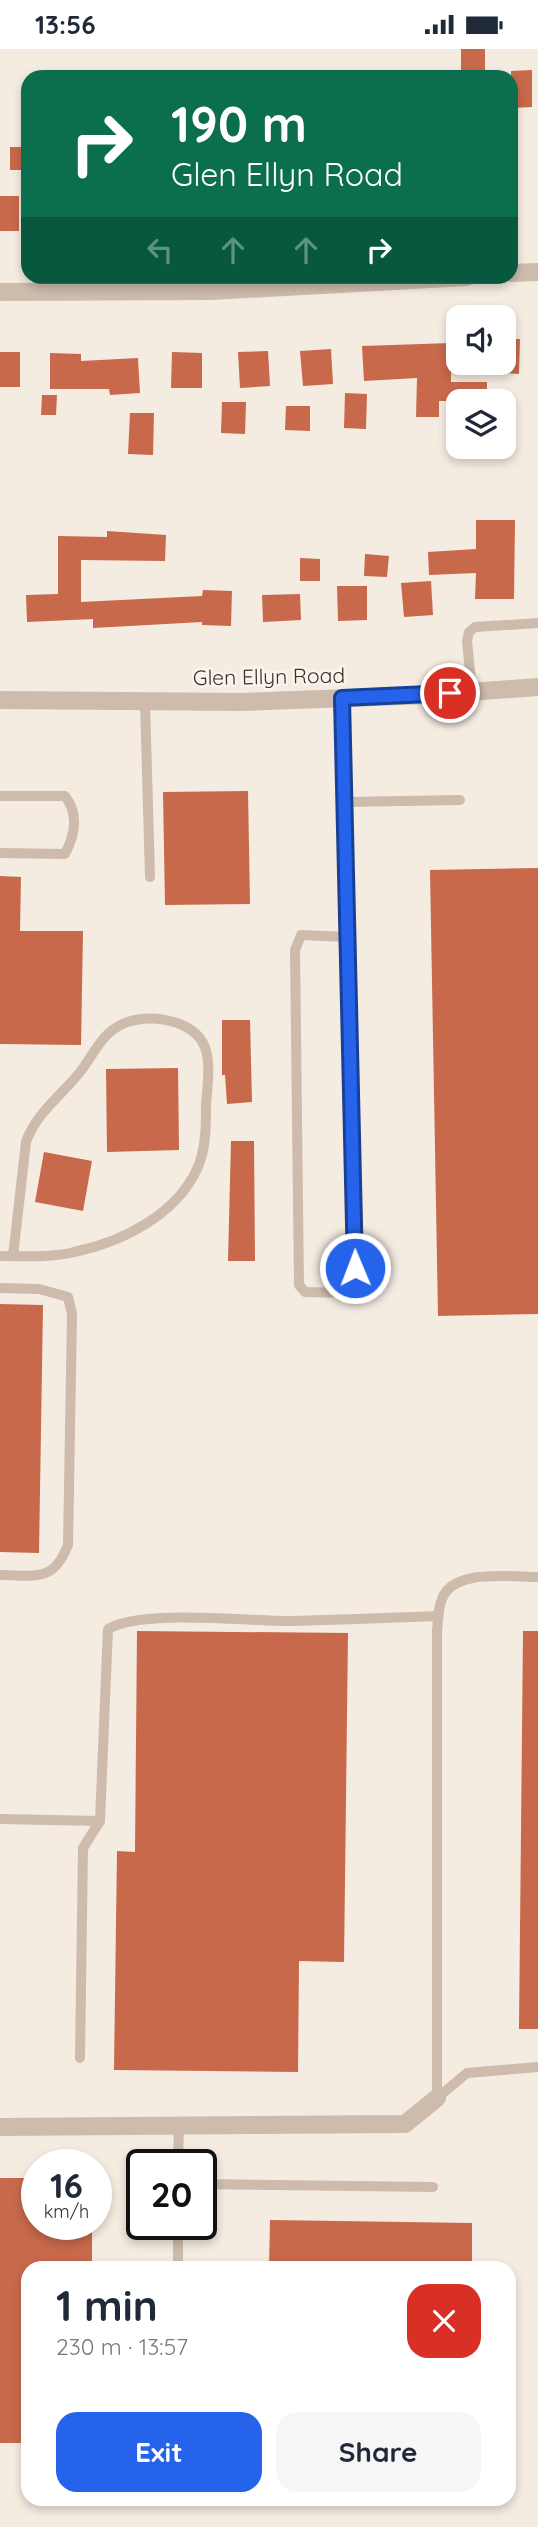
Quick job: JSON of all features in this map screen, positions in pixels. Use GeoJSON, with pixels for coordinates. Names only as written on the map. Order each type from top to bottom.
{"type":"FeatureCollection","features":[{"type":"Feature","properties":{"kind":"street"},"geometry":{"type":"LineString","coordinates":[[518,273],[538,272]]}},
{"type":"Feature","properties":{"kind":"street"},"geometry":{"type":"LineString","coordinates":[[0,292],[211,291],[339,284]]}},
{"type":"Feature","properties":{"kind":"street","name":"Glen Ellyn Road"},"geometry":{"type":"LineString","coordinates":[[0,700],[240,702],[538,687]]}},
{"type":"Feature","properties":{"kind":"street"},"geometry":{"type":"LineString","coordinates":[[0,2127],[405,2125],[437,2098]]}},
{"type":"Feature","properties":{"kind":"lane"},"geometry":{"type":"LineString","coordinates":[[472,692],[467,641],[469,632],[475,627],[538,623]]}},
{"type":"Feature","properties":{"kind":"lane"},"geometry":{"type":"LineString","coordinates":[[342,698],[355,1285],[347,1293],[304,1292],[299,1285],[295,950],[301,935],[346,937]]}},
{"type":"Feature","properties":{"kind":"lane"},"geometry":{"type":"LineString","coordinates":[[145,701],[150,877]]}},
{"type":"Feature","properties":{"kind":"lane"},"geometry":{"type":"LineString","coordinates":[[0,796],[65,796],[74,807],[73,839],[65,854],[0,853]]}},
{"type":"Feature","properties":{"kind":"lane"},"geometry":{"type":"LineString","coordinates":[[344,801],[460,800]]}},
{"type":"Feature","properties":{"kind":"lane"},"geometry":{"type":"LineString","coordinates":[[0,1256],[13,1256],[72,1253],[100,1245],[141,1229],[181,1195],[198,1168],[206,1132],[207,1056],[203,1042],[190,1030],[174,1021],[141,1019],[118,1025],[104,1036],[79,1073],[32,1125],[26,1142],[13,1256]]}},
{"type":"Feature","properties":{"kind":"lane"},"geometry":{"type":"LineString","coordinates":[[0,1288],[39,1289],[68,1297],[72,1314],[68,1545],[61,1562],[44,1576],[0,1575]]}},
{"type":"Feature","properties":{"kind":"lane"},"geometry":{"type":"LineString","coordinates":[[437,2098],[438,1616],[442,1597],[453,1584],[468,1577],[538,1577]]}},
{"type":"Feature","properties":{"kind":"lane"},"geometry":{"type":"LineString","coordinates":[[80,2058],[83,1848],[100,1821],[108,1629],[119,1623],[143,1618],[288,1621],[438,1616]]}},
{"type":"Feature","properties":{"kind":"lane"},"geometry":{"type":"LineString","coordinates":[[0,1819],[100,1821]]}},
{"type":"Feature","properties":{"kind":"lane"},"geometry":{"type":"LineString","coordinates":[[437,2098],[467,2073],[538,2067]]}},
{"type":"Feature","properties":{"kind":"lane"},"geometry":{"type":"LineString","coordinates":[[178,2126],[178,2149]]}},
{"type":"Feature","properties":{"kind":"lane"},"geometry":{"type":"LineString","coordinates":[[217,2184],[433,2187]]}},
{"type":"Feature","properties":{"kind":"lane"},"geometry":{"type":"LineString","coordinates":[[178,2240],[178,2261]]}},
{"type":"Feature","properties":{"kind":"building"},"geometry":{"type":"Polygon","coordinates":[[[461,49],[485,49],[485,70],[461,70],[461,49]]]}},
{"type":"Feature","properties":{"kind":"building"},"geometry":{"type":"Polygon","coordinates":[[[532,70],[532,107],[518,108],[518,71],[532,70]]]}},
{"type":"Feature","properties":{"kind":"building"},"geometry":{"type":"Polygon","coordinates":[[[10,147],[21,147],[21,170],[10,170],[10,147]]]}},
{"type":"Feature","properties":{"kind":"building"},"geometry":{"type":"Polygon","coordinates":[[[0,196],[19,196],[19,231],[0,231],[0,196]]]}},
{"type":"Feature","properties":{"kind":"building"},"geometry":{"type":"Polygon","coordinates":[[[516,339],[520,339],[519,374],[516,374],[516,339]]]}},
{"type":"Feature","properties":{"kind":"building"},"geometry":{"type":"Polygon","coordinates":[[[446,343],[446,375],[451,375],[451,382],[487,382],[487,389],[446,389],[446,401],[439,401],[439,417],[416,417],[417,378],[364,381],[362,346],[446,343]]]}},
{"type":"Feature","properties":{"kind":"building"},"geometry":{"type":"Polygon","coordinates":[[[331,349],[333,384],[303,386],[300,351],[331,349]]]}},
{"type":"Feature","properties":{"kind":"building"},"geometry":{"type":"Polygon","coordinates":[[[268,351],[270,386],[240,388],[238,352],[268,351]]]}},
{"type":"Feature","properties":{"kind":"building"},"geometry":{"type":"Polygon","coordinates":[[[0,352],[20,352],[20,387],[0,387],[0,352]]]}},
{"type":"Feature","properties":{"kind":"building"},"geometry":{"type":"Polygon","coordinates":[[[172,352],[202,353],[202,388],[171,388],[172,352]]]}},
{"type":"Feature","properties":{"kind":"building"},"geometry":{"type":"Polygon","coordinates":[[[50,353],[81,354],[81,361],[138,358],[140,393],[110,395],[109,389],[50,389],[50,353]]]}},
{"type":"Feature","properties":{"kind":"building"},"geometry":{"type":"Polygon","coordinates":[[[345,393],[367,394],[366,429],[344,428],[345,393]]]}},
{"type":"Feature","properties":{"kind":"building"},"geometry":{"type":"Polygon","coordinates":[[[42,395],[57,395],[56,415],[41,415],[42,395]]]}},
{"type":"Feature","properties":{"kind":"building"},"geometry":{"type":"Polygon","coordinates":[[[222,402],[246,402],[245,434],[221,433],[222,402]]]}},
{"type":"Feature","properties":{"kind":"building"},"geometry":{"type":"Polygon","coordinates":[[[286,406],[310,406],[310,431],[285,430],[286,406]]]}},
{"type":"Feature","properties":{"kind":"building"},"geometry":{"type":"Polygon","coordinates":[[[130,413],[154,413],[153,455],[128,454],[130,413]]]}},
{"type":"Feature","properties":{"kind":"building"},"geometry":{"type":"Polygon","coordinates":[[[476,520],[515,520],[514,599],[475,599],[476,573],[429,575],[428,552],[476,549],[476,520]]]}},
{"type":"Feature","properties":{"kind":"building"},"geometry":{"type":"Polygon","coordinates":[[[107,531],[166,535],[165,561],[81,560],[81,602],[202,596],[203,590],[232,591],[231,626],[202,625],[202,622],[93,628],[93,619],[27,622],[26,595],[58,594],[58,536],[107,537],[107,531]]]}},
{"type":"Feature","properties":{"kind":"building"},"geometry":{"type":"Polygon","coordinates":[[[365,554],[389,556],[387,577],[364,576],[365,554]]]}},
{"type":"Feature","properties":{"kind":"building"},"geometry":{"type":"Polygon","coordinates":[[[300,558],[320,559],[320,581],[300,581],[300,558]]]}},
{"type":"Feature","properties":{"kind":"building"},"geometry":{"type":"Polygon","coordinates":[[[431,581],[433,615],[404,617],[401,583],[431,581]]]}},
{"type":"Feature","properties":{"kind":"building"},"geometry":{"type":"Polygon","coordinates":[[[337,586],[367,586],[367,620],[338,621],[337,586]]]}},
{"type":"Feature","properties":{"kind":"building"},"geometry":{"type":"Polygon","coordinates":[[[300,594],[301,620],[263,622],[262,595],[300,594]]]}},
{"type":"Feature","properties":{"kind":"building"},"geometry":{"type":"Polygon","coordinates":[[[248,791],[250,904],[165,905],[163,792],[248,791]]]}},
{"type":"Feature","properties":{"kind":"building"},"geometry":{"type":"Polygon","coordinates":[[[538,868],[538,1314],[438,1316],[430,870],[538,868]]]}},
{"type":"Feature","properties":{"kind":"building"},"geometry":{"type":"Polygon","coordinates":[[[0,876],[21,877],[20,931],[83,931],[81,1045],[0,1044],[0,876]]]}},
{"type":"Feature","properties":{"kind":"building"},"geometry":{"type":"Polygon","coordinates":[[[222,1020],[250,1020],[252,1102],[227,1104],[225,1075],[222,1075],[222,1020]]]}},
{"type":"Feature","properties":{"kind":"building"},"geometry":{"type":"Polygon","coordinates":[[[178,1068],[179,1150],[107,1152],[106,1069],[178,1068]]]}},
{"type":"Feature","properties":{"kind":"building"},"geometry":{"type":"Polygon","coordinates":[[[231,1141],[254,1141],[255,1261],[228,1261],[231,1141]]]}},
{"type":"Feature","properties":{"kind":"building"},"geometry":{"type":"Polygon","coordinates":[[[44,1152],[92,1161],[83,1211],[35,1202],[44,1152]]]}},
{"type":"Feature","properties":{"kind":"building"},"geometry":{"type":"Polygon","coordinates":[[[0,1304],[43,1305],[39,1553],[0,1552],[0,1304]]]}},
{"type":"Feature","properties":{"kind":"building"},"geometry":{"type":"Polygon","coordinates":[[[137,1631],[348,1633],[344,1962],[299,1961],[298,2072],[114,2070],[117,1851],[135,1852],[137,1631]]]}},
{"type":"Feature","properties":{"kind":"building"},"geometry":{"type":"Polygon","coordinates":[[[523,1631],[538,1631],[538,2029],[519,2029],[523,1631]]]}},
{"type":"Feature","properties":{"kind":"building"},"geometry":{"type":"Polygon","coordinates":[[[0,2178],[21,2178],[21,2240],[92,2240],[92,2261],[21,2261],[21,2443],[0,2443],[0,2178]]]}},
{"type":"Feature","properties":{"kind":"building"},"geometry":{"type":"Polygon","coordinates":[[[270,2220],[472,2223],[472,2261],[269,2261],[270,2220]]]}},
{"type":"Feature","properties":{"kind":"route"},"geometry":{"type":"LineString","coordinates":[[355,1268],[342,698],[450,693]]}}]}
